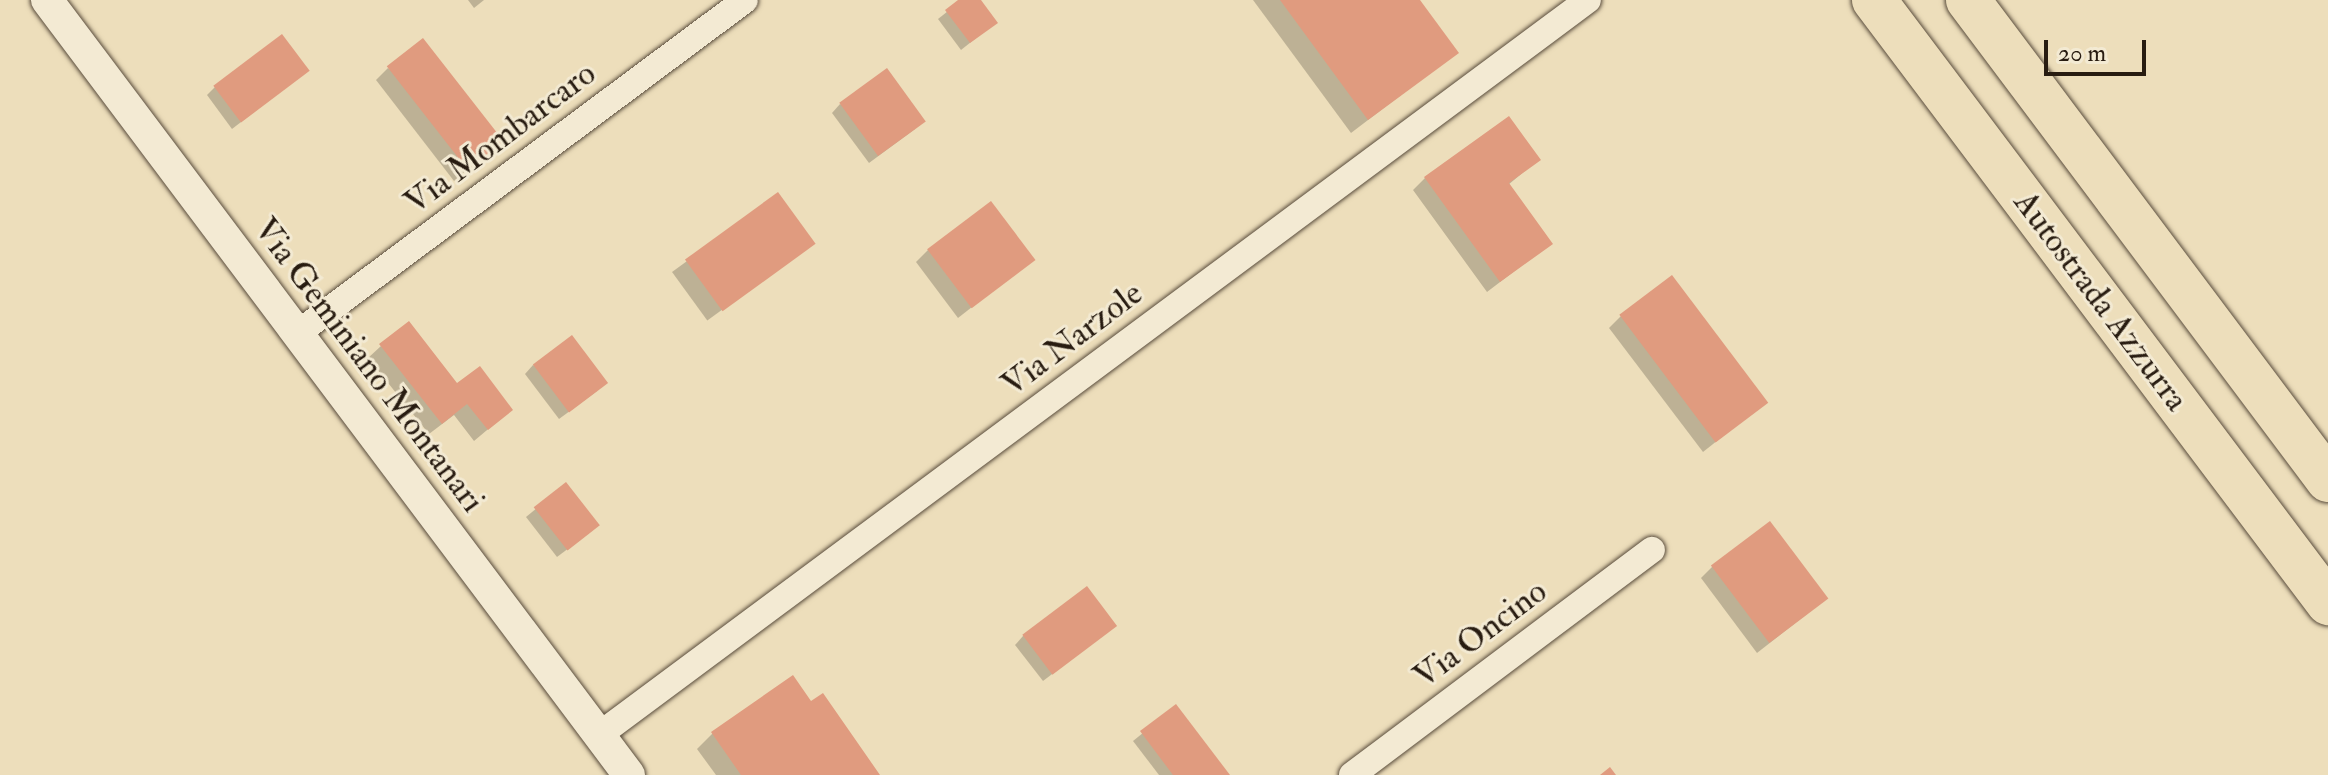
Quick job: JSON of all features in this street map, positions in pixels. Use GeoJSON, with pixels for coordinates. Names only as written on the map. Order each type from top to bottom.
{"type":"FeatureCollection","features":[{"type":"Feature","properties":{"kind":"highway","name":"Autostrada Azzurra"},"geometry":{"type":"LineString","coordinates":[[1874,0],[2328,603]]}},
{"type":"Feature","properties":{"kind":"highway"},"geometry":{"type":"LineString","coordinates":[[1968,0],[2328,480]]}},
{"type":"Feature","properties":{"kind":"street","name":"Via Geminiano Montanari"},"geometry":{"type":"LineString","coordinates":[[47,0],[629,775]]}},
{"type":"Feature","properties":{"kind":"street","name":"Via Mombarcaro"},"geometry":{"type":"LineString","coordinates":[[298,333],[745,0]]}},
{"type":"Feature","properties":{"kind":"street","name":"Via Narzole"},"geometry":{"type":"LineString","coordinates":[[599,735],[1588,0]]}},
{"type":"Feature","properties":{"kind":"street","name":"Via Oncino"},"geometry":{"type":"LineString","coordinates":[[1352,775],[1652,550]]}},
{"type":"Feature","properties":{"kind":"building"},"geometry":{"type":"Polygon","coordinates":[[[958,0],[981,0],[998,23],[970,43],[945,10],[958,0]]]}},
{"type":"Feature","properties":{"kind":"building"},"geometry":{"type":"Polygon","coordinates":[[[1280,0],[1420,0],[1459,53],[1368,120],[1280,0]]]}},
{"type":"Feature","properties":{"kind":"building"},"geometry":{"type":"Polygon","coordinates":[[[282,34],[310,71],[241,122],[213,86],[282,34]]]}},
{"type":"Feature","properties":{"kind":"building"},"geometry":{"type":"Polygon","coordinates":[[[423,38],[504,141],[467,170],[387,66],[423,38]]]}},
{"type":"Feature","properties":{"kind":"building"},"geometry":{"type":"Polygon","coordinates":[[[887,68],[926,121],[878,156],[839,103],[887,68]]]}},
{"type":"Feature","properties":{"kind":"building"},"geometry":{"type":"Polygon","coordinates":[[[1509,116],[1541,160],[1509,183],[1553,244],[1500,282],[1424,177],[1509,116]]]}},
{"type":"Feature","properties":{"kind":"building"},"geometry":{"type":"Polygon","coordinates":[[[778,192],[816,244],[723,311],[685,260],[778,192]]]}},
{"type":"Feature","properties":{"kind":"building"},"geometry":{"type":"Polygon","coordinates":[[[991,201],[1036,260],[972,308],[927,249],[991,201]]]}},
{"type":"Feature","properties":{"kind":"building"},"geometry":{"type":"Polygon","coordinates":[[[1672,275],[1768,403],[1716,443],[1619,315],[1672,275]]]}},
{"type":"Feature","properties":{"kind":"building"},"geometry":{"type":"Polygon","coordinates":[[[409,321],[457,383],[480,366],[513,410],[488,430],[467,404],[442,424],[379,344],[409,321]]]}},
{"type":"Feature","properties":{"kind":"building"},"geometry":{"type":"Polygon","coordinates":[[[572,335],[608,383],[569,412],[533,364],[572,335]]]}},
{"type":"Feature","properties":{"kind":"building"},"geometry":{"type":"Polygon","coordinates":[[[566,482],[600,525],[568,551],[534,507],[566,482]]]}},
{"type":"Feature","properties":{"kind":"building"},"geometry":{"type":"Polygon","coordinates":[[[1770,521],[1828,598],[1769,643],[1711,566],[1770,521]]]}},
{"type":"Feature","properties":{"kind":"building"},"geometry":{"type":"Polygon","coordinates":[[[1087,586],[1117,626],[1052,675],[1022,635],[1087,586]]]}},
{"type":"Feature","properties":{"kind":"building"},"geometry":{"type":"Polygon","coordinates":[[[793,675],[811,701],[823,693],[880,775],[741,775],[711,732],[793,675]]]}},
{"type":"Feature","properties":{"kind":"building"},"geometry":{"type":"Polygon","coordinates":[[[1176,704],[1230,775],[1173,775],[1140,731],[1176,704]]]}},
{"type":"Feature","properties":{"kind":"building"},"geometry":{"type":"Polygon","coordinates":[[[1610,767],[1616,775],[1600,775],[1610,767]]]}}]}
